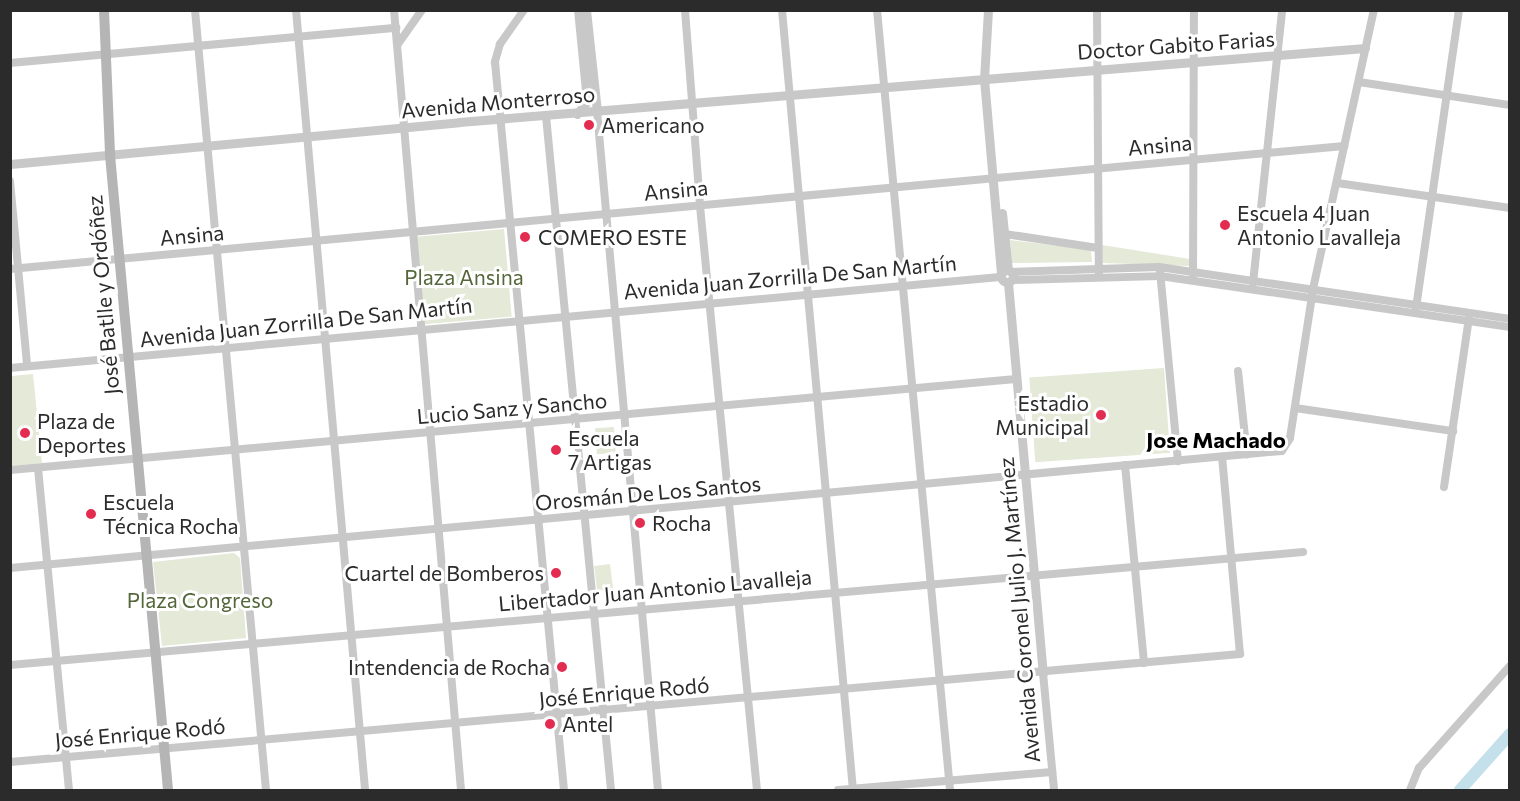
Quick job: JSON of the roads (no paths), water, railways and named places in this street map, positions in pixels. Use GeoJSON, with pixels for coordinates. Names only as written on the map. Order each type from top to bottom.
{"type":"FeatureCollection","features":[{"type":"Feature","properties":{"kind":"main road","name":"José Batlle y Ordóñez"},"geometry":{"type":"LineString","coordinates":[[104,10],[104,54],[110,155],[168,790]]}},
{"type":"Feature","properties":{"kind":"street"},"geometry":{"type":"LineString","coordinates":[[195,10],[266,790]]}},
{"type":"Feature","properties":{"kind":"street"},"geometry":{"type":"LineString","coordinates":[[296,10],[365,790]]}},
{"type":"Feature","properties":{"kind":"street"},"geometry":{"type":"LineString","coordinates":[[394,10],[460,790]]}},
{"type":"Feature","properties":{"kind":"street"},"geometry":{"type":"LineString","coordinates":[[398,44],[422,10]]}},
{"type":"Feature","properties":{"kind":"street"},"geometry":{"type":"LineString","coordinates":[[524,10],[500,44],[495,62],[508,224],[564,790]]}},
{"type":"Feature","properties":{"kind":"street"},"geometry":{"type":"LineString","coordinates":[[577,114],[586,101],[578,10]]}},
{"type":"Feature","properties":{"kind":"street"},"geometry":{"type":"LineString","coordinates":[[586,10],[658,790]]}},
{"type":"Feature","properties":{"kind":"street"},"geometry":{"type":"LineString","coordinates":[[685,10],[700,206],[757,790]]}},
{"type":"Feature","properties":{"kind":"street"},"geometry":{"type":"LineString","coordinates":[[782,10],[853,790]]}},
{"type":"Feature","properties":{"kind":"street"},"geometry":{"type":"LineString","coordinates":[[877,10],[905,285],[950,790]]}},
{"type":"Feature","properties":{"kind":"street","name":"Avenida Coronel Julio J. Martínez"},"geometry":{"type":"LineString","coordinates":[[988,10],[987,79],[1054,790]]}},
{"type":"Feature","properties":{"kind":"street","name":"Avenida Coronel Julio J. Martínez"},"geometry":{"type":"LineString","coordinates":[[987,79],[993,10]]}},
{"type":"Feature","properties":{"kind":"street"},"geometry":{"type":"LineString","coordinates":[[1097,10],[1099,278]]}},
{"type":"Feature","properties":{"kind":"street"},"geometry":{"type":"LineString","coordinates":[[1193,276],[1194,10]]}},
{"type":"Feature","properties":{"kind":"street"},"geometry":{"type":"LineString","coordinates":[[1253,285],[1282,10]]}},
{"type":"Feature","properties":{"kind":"street"},"geometry":{"type":"LineString","coordinates":[[1374,10],[1312,293],[1295,408],[1453,430]]}},
{"type":"Feature","properties":{"kind":"street"},"geometry":{"type":"LineString","coordinates":[[1416,309],[1459,10]]}},
{"type":"Feature","properties":{"kind":"street"},"geometry":{"type":"LineString","coordinates":[[10,63],[199,44],[396,28]]}},
{"type":"Feature","properties":{"kind":"street","name":"Doctor Gabito Farias"},"geometry":{"type":"LineString","coordinates":[[987,79],[1365,48]]}},
{"type":"Feature","properties":{"kind":"street","name":"Avenida Monterroso"},"geometry":{"type":"LineString","coordinates":[[10,164],[790,94],[987,79]]}},
{"type":"Feature","properties":{"kind":"street"},"geometry":{"type":"LineString","coordinates":[[1359,82],[1509,105]]}},
{"type":"Feature","properties":{"kind":"street"},"geometry":{"type":"LineString","coordinates":[[546,116],[611,790]]}},
{"type":"Feature","properties":{"kind":"street","name":"Ansina"},"geometry":{"type":"LineString","coordinates":[[15,268],[1344,146]]}},
{"type":"Feature","properties":{"kind":"street","name":"Avenida Coronel Julio J. Martínez"},"geometry":{"type":"LineString","coordinates":[[996,179],[1005,234],[1007,276]]}},
{"type":"Feature","properties":{"kind":"street"},"geometry":{"type":"LineString","coordinates":[[10,181],[15,268],[27,366]]}},
{"type":"Feature","properties":{"kind":"street"},"geometry":{"type":"LineString","coordinates":[[1337,183],[1509,208]]}},
{"type":"Feature","properties":{"kind":"street"},"geometry":{"type":"LineString","coordinates":[[1005,234],[1098,248]]}},
{"type":"Feature","properties":{"kind":"street"},"geometry":{"type":"LineString","coordinates":[[1007,276],[1098,268],[1160,271],[1416,309],[1509,319]]}},
{"type":"Feature","properties":{"kind":"street"},"geometry":{"type":"LineString","coordinates":[[1007,276],[1099,278],[1160,271]]}},
{"type":"Feature","properties":{"kind":"street"},"geometry":{"type":"LineString","coordinates":[[1160,271],[1178,461]]}},
{"type":"Feature","properties":{"kind":"street","name":"Avenida Juan Zorrilla De San Martín"},"geometry":{"type":"LineString","coordinates":[[10,368],[1007,276]]}},
{"type":"Feature","properties":{"kind":"street"},"geometry":{"type":"LineString","coordinates":[[1469,316],[1509,327]]}},
{"type":"Feature","properties":{"kind":"street"},"geometry":{"type":"LineString","coordinates":[[1444,487],[1469,316]]}},
{"type":"Feature","properties":{"kind":"street"},"geometry":{"type":"LineString","coordinates":[[1238,371],[1247,455]]}},
{"type":"Feature","properties":{"kind":"street","name":"Lucio Sanz y Sancho"},"geometry":{"type":"LineString","coordinates":[[10,470],[430,434],[1016,379]]}},
{"type":"Feature","properties":{"kind":"street","name":"Orosmán De Los Santos"},"geometry":{"type":"LineString","coordinates":[[10,567],[1276,453],[1287,448],[1295,408]]}},
{"type":"Feature","properties":{"kind":"street"},"geometry":{"type":"LineString","coordinates":[[1222,457],[1231,557]]}},
{"type":"Feature","properties":{"kind":"street"},"geometry":{"type":"LineString","coordinates":[[1125,465],[1144,663]]}},
{"type":"Feature","properties":{"kind":"street"},"geometry":{"type":"LineString","coordinates":[[38,468],[69,790]]}},
{"type":"Feature","properties":{"kind":"street","name":"Libertador Juan Antonio Lavalleja"},"geometry":{"type":"LineString","coordinates":[[10,665],[1302,552]]}},
{"type":"Feature","properties":{"kind":"street","name":"José Enrique Rodó"},"geometry":{"type":"LineString","coordinates":[[10,762],[844,691],[1240,654],[1231,557]]}},
{"type":"Feature","properties":{"kind":"street"},"geometry":{"type":"LineString","coordinates":[[1410,790],[1419,768],[1509,666]]}},
{"type":"Feature","properties":{"kind":"street"},"geometry":{"type":"LineString","coordinates":[[838,790],[1052,772]]}},
{"type":"Feature","properties":{"kind":"waterway"},"geometry":{"type":"LineString","coordinates":[[1460,790],[1510,734]]}},
{"type":"Feature","properties":{"kind":"place","name":"Americano"},"geometry":{"type":"Point","coordinates":[589,125]}},
{"type":"Feature","properties":{"kind":"place","name":"Escuela 4 Juan Antonio Lavalleja"},"geometry":{"type":"Point","coordinates":[1225,225]}},
{"type":"Feature","properties":{"kind":"place","name":"COMERO ESTE"},"geometry":{"type":"Point","coordinates":[525,237]}},
{"type":"Feature","properties":{"kind":"place","name":"Estadio Municipal"},"geometry":{"type":"Point","coordinates":[1101,415]}},
{"type":"Feature","properties":{"kind":"place","name":"Plaza de Deportes"},"geometry":{"type":"Point","coordinates":[25,433]}},
{"type":"Feature","properties":{"kind":"place","name":"Escuela 7 Artigas"},"geometry":{"type":"Point","coordinates":[556,450]}},
{"type":"Feature","properties":{"kind":"place","name":"Escuela Técnica Rocha"},"geometry":{"type":"Point","coordinates":[91,514]}},
{"type":"Feature","properties":{"kind":"place","name":"Rocha"},"geometry":{"type":"Point","coordinates":[640,523]}},
{"type":"Feature","properties":{"kind":"place","name":"Cuartel de Bomberos"},"geometry":{"type":"Point","coordinates":[556,573]}},
{"type":"Feature","properties":{"kind":"place","name":"Intendencia de Rocha"},"geometry":{"type":"Point","coordinates":[562,667]}},
{"type":"Feature","properties":{"kind":"place","name":"Antel"},"geometry":{"type":"Point","coordinates":[550,724]}},
{"type":"Feature","properties":{"kind":"district","name":"Jose Machado"},"geometry":{"type":"Point","coordinates":[1216,440]}},
{"type":"Feature","properties":{"kind":"park label","name":"Plaza Ansina"},"geometry":{"type":"Point","coordinates":[464,277]}},
{"type":"Feature","properties":{"kind":"park label","name":"Plaza Congreso"},"geometry":{"type":"Point","coordinates":[200,600]}}]}
